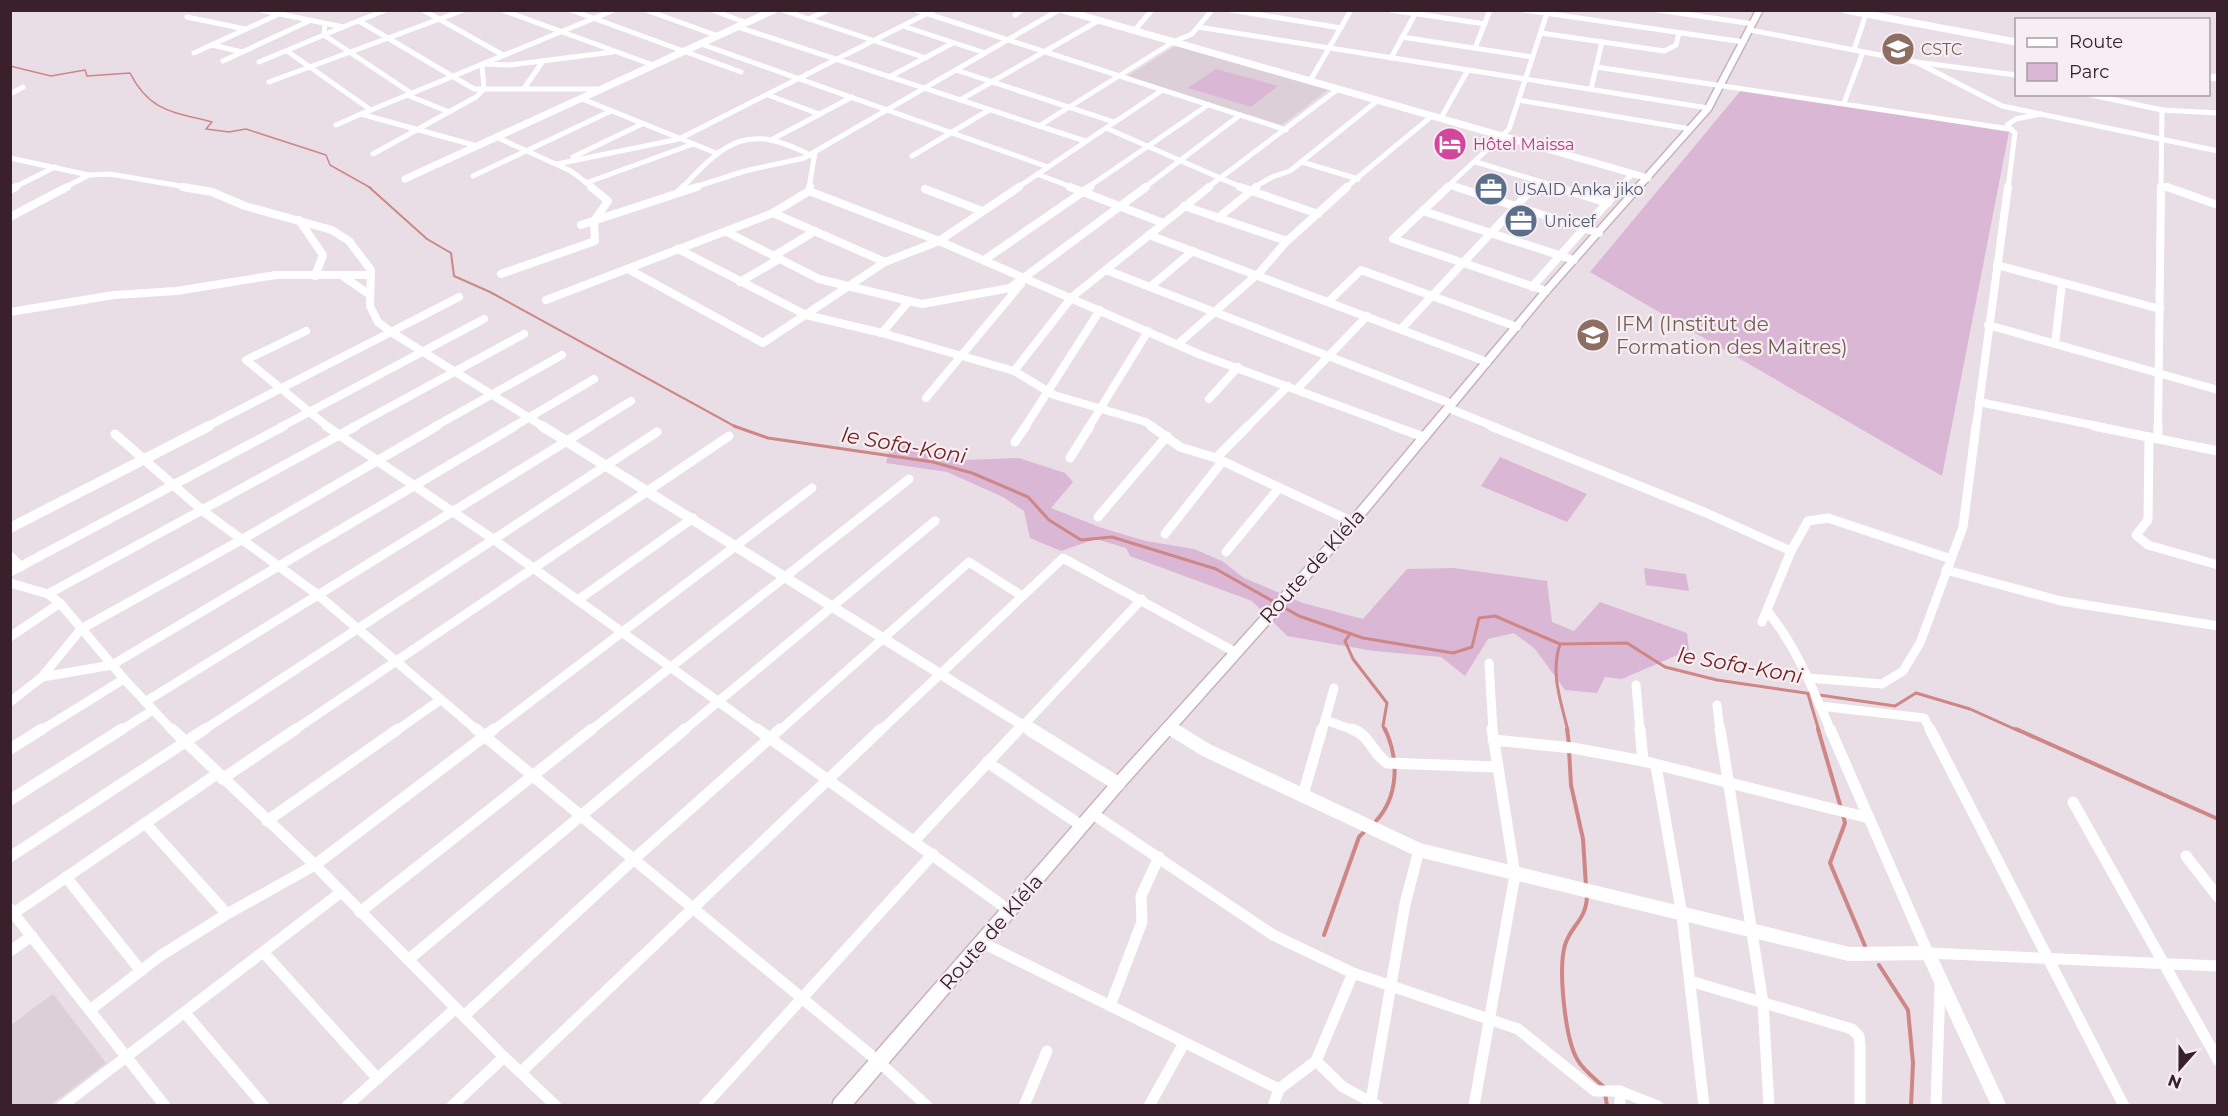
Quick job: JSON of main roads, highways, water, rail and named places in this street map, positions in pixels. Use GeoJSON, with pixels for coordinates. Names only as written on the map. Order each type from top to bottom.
{"type":"FeatureCollection","features":[{"type":"Feature","properties":{"kind":"main road","name":"Route de Kléla"},"geometry":{"type":"LineString","coordinates":[[840,1106],[1168,727],[1353,522],[1546,291],[1708,108],[1760,10]]}},
{"type":"Feature","properties":{"kind":"waterway","name":"le Sofa-Koni"},"geometry":{"type":"LineString","coordinates":[[10,66],[51,76],[85,70],[87,76],[130,73],[138,86],[154,103],[174,112],[212,122],[206,129],[229,132],[246,129],[326,155],[330,165],[371,188]]}},
{"type":"Feature","properties":{"kind":"waterway","name":"le Sofa-Koni"},"geometry":{"type":"LineString","coordinates":[[369,187],[427,239],[451,253],[454,276],[490,292],[734,426]]}},
{"type":"Feature","properties":{"kind":"waterway","name":"le Sofa-Koni"},"geometry":{"type":"LineString","coordinates":[[734,426],[768,438],[933,462],[972,473],[1028,497],[1049,520],[1081,540],[1112,537],[1216,569],[1299,616],[1363,638],[1453,653],[1472,647],[1479,618],[1495,616],[1560,644]]}},
{"type":"Feature","properties":{"kind":"waterway"},"geometry":{"type":"LineString","coordinates":[[1350,634],[1345,641],[1353,659],[1387,703],[1383,726],[1385,731]]}},
{"type":"Feature","properties":{"kind":"waterway","name":"le Sofa-Koni"},"geometry":{"type":"LineString","coordinates":[[1560,644],[1627,643],[1665,667],[1717,680],[1895,706],[1916,693],[1970,709],[2019,731]]}},
{"type":"Feature","properties":{"kind":"waterway"},"geometry":{"type":"LineString","coordinates":[[1560,644],[1556,677],[1568,731]]}},
{"type":"Feature","properties":{"kind":"waterway"},"geometry":{"type":"LineString","coordinates":[[1808,694],[1819,731]]}},
{"type":"Feature","properties":{"kind":"waterway"},"geometry":{"type":"LineString","coordinates":[[1376,821],[1384,811],[1393,789],[1393,753],[1385,729]]}},
{"type":"Feature","properties":{"kind":"waterway"},"geometry":{"type":"LineString","coordinates":[[1567,729],[1569,744]]}},
{"type":"Feature","properties":{"kind":"waterway"},"geometry":{"type":"LineString","coordinates":[[1818,729],[1841,808]]}},
{"type":"Feature","properties":{"kind":"waterway","name":"le Sofa-Koni"},"geometry":{"type":"LineString","coordinates":[[2016,729],[2218,819]]}},
{"type":"Feature","properties":{"kind":"waterway"},"geometry":{"type":"LineString","coordinates":[[1569,750],[1571,785],[1583,839],[1586,886]]}},
{"type":"Feature","properties":{"kind":"waterway"},"geometry":{"type":"LineString","coordinates":[[1843,815],[1845,823],[1830,863],[1865,946]]}},
{"type":"Feature","properties":{"kind":"waterway"},"geometry":{"type":"LineString","coordinates":[[1324,935],[1359,837],[1364,832]]}},
{"type":"Feature","properties":{"kind":"waterway"},"geometry":{"type":"LineString","coordinates":[[1587,896],[1584,911],[1565,945],[1562,970],[1564,1003],[1569,1036],[1577,1059],[1585,1070],[1603,1086]]}},
{"type":"Feature","properties":{"kind":"waterway"},"geometry":{"type":"LineString","coordinates":[[1879,965],[1908,1010],[1913,1063],[1911,1106]]}},
{"type":"Feature","properties":{"kind":"waterway"},"geometry":{"type":"LineString","coordinates":[[1605,1093],[1607,1106]]}},
{"type":"Feature","properties":{"kind":"place","name":"CSTC"},"geometry":{"type":"Point","coordinates":[1898,49]}},
{"type":"Feature","properties":{"kind":"place","name":"Hôtel Maissa"},"geometry":{"type":"Point","coordinates":[1450,144]}},
{"type":"Feature","properties":{"kind":"place","name":"USAID Anka jiko"},"geometry":{"type":"Point","coordinates":[1491,189]}},
{"type":"Feature","properties":{"kind":"place","name":"Unicef"},"geometry":{"type":"Point","coordinates":[1521,221]}},
{"type":"Feature","properties":{"kind":"place","name":"IFM (Institut de Formation des Maitres)"},"geometry":{"type":"Point","coordinates":[1593,335]}}]}
